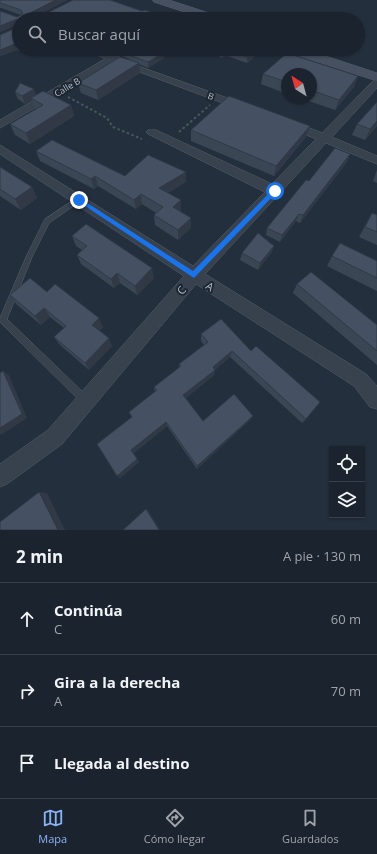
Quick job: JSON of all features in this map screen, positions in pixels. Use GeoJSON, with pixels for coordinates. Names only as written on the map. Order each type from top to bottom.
{"type":"FeatureCollection","features":[{"type":"Feature","properties":{"kind":"main road"},"geometry":{"type":"LineString","coordinates":[[145,0],[179,12]]}},
{"type":"Feature","properties":{"kind":"main road"},"geometry":{"type":"LineString","coordinates":[[158,0],[195,12]]}},
{"type":"Feature","properties":{"kind":"main road"},"geometry":{"type":"LineString","coordinates":[[312,56],[377,77]]}},
{"type":"Feature","properties":{"kind":"main road"},"geometry":{"type":"LineString","coordinates":[[333,56],[377,70]]}},
{"type":"Feature","properties":{"kind":"street","name":"B"},"geometry":{"type":"LineString","coordinates":[[105,56],[253,111]]}},
{"type":"Feature","properties":{"kind":"street","name":"Calle B"},"geometry":{"type":"LineString","coordinates":[[0,125],[112,59]]}},
{"type":"Feature","properties":{"kind":"street","name":"C"},"geometry":{"type":"LineString","coordinates":[[0,477],[55,437],[194,275],[275,191],[324,136],[377,82]]}},
{"type":"Feature","properties":{"kind":"street"},"geometry":{"type":"LineString","coordinates":[[281,121],[324,136],[347,149],[377,160]]}},
{"type":"Feature","properties":{"kind":"street"},"geometry":{"type":"LineString","coordinates":[[152,132],[275,191]]}},
{"type":"Feature","properties":{"kind":"street","name":"A"},"geometry":{"type":"LineString","coordinates":[[0,149],[194,275],[360,380],[377,400]]}},
{"type":"Feature","properties":{"kind":"lane"},"geometry":{"type":"LineString","coordinates":[[112,59],[116,56]]}},
{"type":"Feature","properties":{"kind":"lane"},"geometry":{"type":"LineString","coordinates":[[79,200],[47,221],[29,257],[2,320],[86,401]]}},
{"type":"Feature","properties":{"kind":"path"},"geometry":{"type":"LineString","coordinates":[[58,92],[107,118],[113,127],[144,140],[152,132]]}},
{"type":"Feature","properties":{"kind":"path"},"geometry":{"type":"LineString","coordinates":[[170,141],[217,98]]}},
{"type":"Feature","properties":{"kind":"building"},"geometry":{"type":"Polygon","coordinates":[[[0,0],[56,0],[32,12],[22,12],[21,10],[0,3],[0,0]]]}},
{"type":"Feature","properties":{"kind":"building"},"geometry":{"type":"Polygon","coordinates":[[[73,0],[110,0],[142,11],[145,10],[150,12],[49,12],[73,0]]]}},
{"type":"Feature","properties":{"kind":"building"},"geometry":{"type":"Polygon","coordinates":[[[0,11],[12,15],[12,21],[0,26],[0,11]]]}},
{"type":"Feature","properties":{"kind":"building"},"geometry":{"type":"Polygon","coordinates":[[[12,30],[12,45],[0,50],[0,35],[12,30]]]}},
{"type":"Feature","properties":{"kind":"building"},"geometry":{"type":"Polygon","coordinates":[[[132,56],[158,56],[148,62],[132,56]]]}},
{"type":"Feature","properties":{"kind":"building"},"geometry":{"type":"Polygon","coordinates":[[[284,56],[296,56],[358,76],[339,100],[317,92],[317,68],[281,68],[281,80],[263,74],[284,56]]]}},
{"type":"Feature","properties":{"kind":"building"},"geometry":{"type":"Polygon","coordinates":[[[120,57],[139,63],[96,90],[78,83],[120,57]]]}},
{"type":"Feature","properties":{"kind":"building"},"geometry":{"type":"Polygon","coordinates":[[[20,83],[34,89],[22,96],[15,92],[20,83]]]}},
{"type":"Feature","properties":{"kind":"building"},"geometry":{"type":"Polygon","coordinates":[[[43,91],[71,105],[26,133],[10,124],[43,105],[31,98],[43,91]]]}},
{"type":"Feature","properties":{"kind":"building"},"geometry":{"type":"Polygon","coordinates":[[[229,96],[310,126],[276,166],[191,130],[229,96]]]}},
{"type":"Feature","properties":{"kind":"building"},"geometry":{"type":"Polygon","coordinates":[[[377,102],[377,121],[370,129],[357,124],[377,102]]]}},
{"type":"Feature","properties":{"kind":"building"},"geometry":{"type":"Polygon","coordinates":[[[52,140],[125,176],[148,155],[186,172],[159,188],[181,200],[173,207],[191,218],[178,230],[154,215],[163,207],[141,194],[134,200],[95,176],[91,179],[36,151],[52,140]]]}},
{"type":"Feature","properties":{"kind":"building"},"geometry":{"type":"Polygon","coordinates":[[[335,148],[350,154],[303,215],[299,214],[282,235],[267,228],[306,180],[309,181],[335,148]]]}},
{"type":"Feature","properties":{"kind":"building"},"geometry":{"type":"Polygon","coordinates":[[[0,167],[32,187],[15,199],[0,189],[0,167]]]}},
{"type":"Feature","properties":{"kind":"building"},"geometry":{"type":"Polygon","coordinates":[[[372,213],[377,215],[377,232],[365,227],[372,213]]]}},
{"type":"Feature","properties":{"kind":"building"},"geometry":{"type":"Polygon","coordinates":[[[86,224],[152,268],[135,286],[117,273],[111,279],[77,255],[87,246],[72,236],[86,224]]]}},
{"type":"Feature","properties":{"kind":"building"},"geometry":{"type":"Polygon","coordinates":[[[258,233],[274,246],[260,263],[242,253],[258,233]]]}},
{"type":"Feature","properties":{"kind":"building"},"geometry":{"type":"Polygon","coordinates":[[[340,243],[377,261],[377,278],[332,256],[340,243]]]}},
{"type":"Feature","properties":{"kind":"building"},"geometry":{"type":"Polygon","coordinates":[[[311,272],[377,325],[377,351],[297,284],[311,272]]]}},
{"type":"Feature","properties":{"kind":"building"},"geometry":{"type":"Polygon","coordinates":[[[30,278],[47,292],[55,284],[99,318],[92,325],[109,338],[85,363],[54,337],[66,326],[44,308],[35,316],[10,295],[30,278]]]}},
{"type":"Feature","properties":{"kind":"building"},"geometry":{"type":"Polygon","coordinates":[[[221,319],[251,351],[256,346],[320,402],[306,419],[232,351],[213,367],[215,370],[183,395],[203,421],[234,394],[253,416],[197,466],[166,422],[131,450],[137,459],[117,476],[97,444],[132,417],[129,412],[157,390],[154,387],[181,366],[179,364],[208,342],[201,334],[221,319]]]}},
{"type":"Feature","properties":{"kind":"building"},"geometry":{"type":"Polygon","coordinates":[[[3,371],[22,414],[0,428],[0,373],[3,371]]]}},
{"type":"Feature","properties":{"kind":"building"},"geometry":{"type":"Polygon","coordinates":[[[39,492],[58,530],[0,530],[0,522],[39,492]]]}},
{"type":"Feature","properties":{"kind":"building"},"geometry":{"type":"Polygon","coordinates":[[[146,509],[159,530],[123,530],[146,509]]]}},
{"type":"Feature","properties":{"kind":"route"},"geometry":{"type":"LineString","coordinates":[[79,200],[194,275],[275,191]]}}]}
